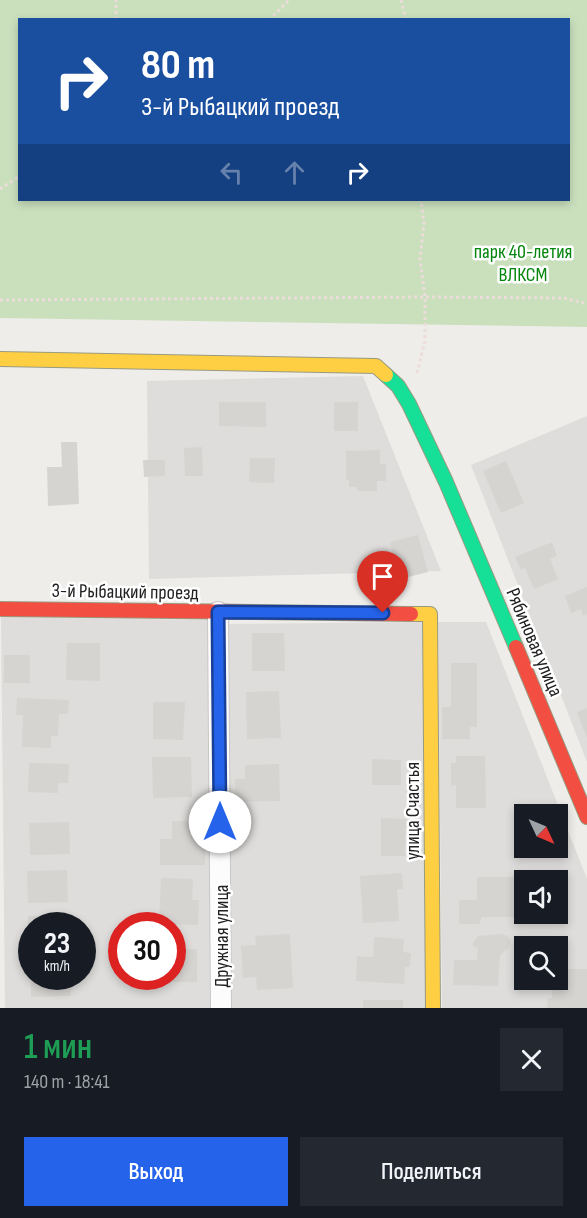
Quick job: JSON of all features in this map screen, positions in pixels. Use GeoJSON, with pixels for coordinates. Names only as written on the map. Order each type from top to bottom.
{"type":"FeatureCollection","features":[{"type":"Feature","properties":{"kind":"street","name":"Рябиновая улица"},"geometry":{"type":"LineString","coordinates":[[0,359],[376,366],[398,386],[410,404],[446,482],[585,807]]}},
{"type":"Feature","properties":{"kind":"street","name":"3-й Рыбацкий проезд"},"geometry":{"type":"LineString","coordinates":[[0,609],[430,614]]}},
{"type":"Feature","properties":{"kind":"street","name":"Дружная улица"},"geometry":{"type":"LineString","coordinates":[[218,612],[221,1008]]}},
{"type":"Feature","properties":{"kind":"street","name":"улица Счастья"},"geometry":{"type":"LineString","coordinates":[[430,614],[433,1008]]}},
{"type":"Feature","properties":{"kind":"path"},"geometry":{"type":"LineString","coordinates":[[116,0],[116,18]]}},
{"type":"Feature","properties":{"kind":"path"},"geometry":{"type":"LineString","coordinates":[[271,18],[289,0]]}},
{"type":"Feature","properties":{"kind":"path"},"geometry":{"type":"LineString","coordinates":[[402,0],[406,18]]}},
{"type":"Feature","properties":{"kind":"path"},"geometry":{"type":"LineString","coordinates":[[0,189],[18,177]]}},
{"type":"Feature","properties":{"kind":"path"},"geometry":{"type":"LineString","coordinates":[[410,404],[425,340],[425,297],[420,259],[424,223],[422,201]]}},
{"type":"Feature","properties":{"kind":"path"},"geometry":{"type":"LineString","coordinates":[[0,300],[425,297],[564,298],[587,304]]}},
{"type":"Feature","properties":{"kind":"shaded area"},"geometry":{"type":"Polygon","coordinates":[[[363,376],[441,571],[149,579],[147,381],[363,376]]]}},
{"type":"Feature","properties":{"kind":"shaded area"},"geometry":{"type":"Polygon","coordinates":[[[587,416],[587,762],[471,465],[587,416]]]}},
{"type":"Feature","properties":{"kind":"shaded area"},"geometry":{"type":"Polygon","coordinates":[[[1,617],[211,620],[211,1008],[5,1008],[1,617]]]}},
{"type":"Feature","properties":{"kind":"shaded area"},"geometry":{"type":"Polygon","coordinates":[[[423,622],[426,1008],[231,1008],[228,624],[423,622]]]}},
{"type":"Feature","properties":{"kind":"shaded area"},"geometry":{"type":"Polygon","coordinates":[[[438,622],[486,622],[558,804],[514,804],[514,858],[568,858],[568,831],[587,879],[587,1008],[442,1008],[438,622]]]}},
{"type":"Feature","properties":{"kind":"green space","name":"парк 40-летия ВЛКСМ"},"geometry":{"type":"Polygon","coordinates":[[[0,0],[587,0],[587,327],[0,318],[0,0]]]}},
{"type":"Feature","properties":{"kind":"building"},"geometry":{"type":"Polygon","coordinates":[[[219,402],[266,402],[266,427],[219,426],[219,402]]]}},
{"type":"Feature","properties":{"kind":"building"},"geometry":{"type":"Polygon","coordinates":[[[334,402],[358,402],[358,431],[334,431],[334,402]]]}},
{"type":"Feature","properties":{"kind":"building"},"geometry":{"type":"Polygon","coordinates":[[[61,442],[77,442],[79,504],[48,506],[47,467],[62,467],[61,442]]]}},
{"type":"Feature","properties":{"kind":"building"},"geometry":{"type":"Polygon","coordinates":[[[202,447],[203,476],[185,476],[184,448],[202,447]]]}},
{"type":"Feature","properties":{"kind":"building"},"geometry":{"type":"Polygon","coordinates":[[[380,450],[380,464],[386,464],[386,481],[377,481],[377,491],[357,491],[357,487],[349,487],[349,480],[346,480],[346,451],[380,450]]]}},
{"type":"Feature","properties":{"kind":"building"},"geometry":{"type":"Polygon","coordinates":[[[250,458],[275,458],[274,483],[249,482],[250,458]]]}},
{"type":"Feature","properties":{"kind":"building"},"geometry":{"type":"Polygon","coordinates":[[[143,460],[165,460],[165,476],[144,477],[143,460]]]}},
{"type":"Feature","properties":{"kind":"building"},"geometry":{"type":"Polygon","coordinates":[[[506,461],[524,503],[501,513],[483,471],[506,461]]]}},
{"type":"Feature","properties":{"kind":"building"},"geometry":{"type":"Polygon","coordinates":[[[418,535],[428,572],[400,579],[390,542],[418,535]]]}},
{"type":"Feature","properties":{"kind":"building"},"geometry":{"type":"Polygon","coordinates":[[[552,542],[557,556],[550,559],[558,579],[534,589],[525,568],[521,570],[515,557],[552,542]]]}},
{"type":"Feature","properties":{"kind":"building"},"geometry":{"type":"Polygon","coordinates":[[[587,587],[587,614],[583,616],[581,609],[571,613],[565,596],[587,587]]]}},
{"type":"Feature","properties":{"kind":"building"},"geometry":{"type":"Polygon","coordinates":[[[252,633],[284,633],[285,671],[252,671],[252,633]]]}},
{"type":"Feature","properties":{"kind":"building"},"geometry":{"type":"Polygon","coordinates":[[[67,643],[100,643],[100,681],[66,680],[67,643]]]}},
{"type":"Feature","properties":{"kind":"building"},"geometry":{"type":"Polygon","coordinates":[[[4,655],[30,655],[30,683],[4,683],[4,655]]]}},
{"type":"Feature","properties":{"kind":"building"},"geometry":{"type":"Polygon","coordinates":[[[451,663],[477,663],[477,727],[470,727],[470,739],[442,739],[442,707],[451,707],[451,663]]]}},
{"type":"Feature","properties":{"kind":"building"},"geometry":{"type":"Polygon","coordinates":[[[279,691],[281,738],[247,739],[246,692],[279,691]]]}},
{"type":"Feature","properties":{"kind":"building"},"geometry":{"type":"Polygon","coordinates":[[[17,698],[69,700],[68,714],[59,714],[58,736],[51,736],[51,748],[22,747],[23,715],[16,715],[17,698]]]}},
{"type":"Feature","properties":{"kind":"building"},"geometry":{"type":"Polygon","coordinates":[[[153,702],[185,702],[183,740],[153,739],[153,702]]]}},
{"type":"Feature","properties":{"kind":"building"},"geometry":{"type":"Polygon","coordinates":[[[587,708],[587,738],[577,712],[587,708]]]}},
{"type":"Feature","properties":{"kind":"building"},"geometry":{"type":"Polygon","coordinates":[[[456,756],[485,756],[486,808],[456,808],[456,785],[451,786],[451,763],[456,763],[456,756]]]}},
{"type":"Feature","properties":{"kind":"building"},"geometry":{"type":"Polygon","coordinates":[[[152,757],[191,757],[192,797],[153,798],[152,757]]]}},
{"type":"Feature","properties":{"kind":"building"},"geometry":{"type":"Polygon","coordinates":[[[372,759],[401,760],[401,785],[372,785],[372,759]]]}},
{"type":"Feature","properties":{"kind":"building"},"geometry":{"type":"Polygon","coordinates":[[[29,763],[69,764],[68,783],[58,783],[58,793],[28,792],[29,763]]]}},
{"type":"Feature","properties":{"kind":"building"},"geometry":{"type":"Polygon","coordinates":[[[279,764],[280,801],[236,802],[235,779],[245,779],[245,765],[279,764]]]}},
{"type":"Feature","properties":{"kind":"building"},"geometry":{"type":"Polygon","coordinates":[[[381,818],[406,819],[405,856],[381,856],[381,818]]]}},
{"type":"Feature","properties":{"kind":"building"},"geometry":{"type":"Polygon","coordinates":[[[172,821],[198,821],[198,827],[206,827],[205,865],[160,865],[160,839],[172,839],[172,821]]]}},
{"type":"Feature","properties":{"kind":"building"},"geometry":{"type":"Polygon","coordinates":[[[69,822],[70,854],[30,855],[29,823],[69,822]]]}},
{"type":"Feature","properties":{"kind":"building"},"geometry":{"type":"Polygon","coordinates":[[[67,870],[68,902],[28,903],[27,871],[67,870]]]}},
{"type":"Feature","properties":{"kind":"building"},"geometry":{"type":"Polygon","coordinates":[[[402,873],[403,889],[397,889],[399,921],[363,923],[360,876],[402,873]]]}},
{"type":"Feature","properties":{"kind":"building"},"geometry":{"type":"Polygon","coordinates":[[[477,877],[514,877],[514,917],[482,917],[479,924],[459,924],[459,900],[477,900],[477,877]]]}},
{"type":"Feature","properties":{"kind":"building"},"geometry":{"type":"Polygon","coordinates":[[[161,878],[193,879],[192,900],[199,900],[198,925],[186,925],[186,912],[160,912],[161,878]]]}},
{"type":"Feature","properties":{"kind":"building"},"geometry":{"type":"Polygon","coordinates":[[[290,934],[293,988],[257,990],[256,977],[243,978],[241,946],[256,945],[255,936],[290,934]]]}},
{"type":"Feature","properties":{"kind":"building"},"geometry":{"type":"Polygon","coordinates":[[[501,934],[508,936],[510,944],[500,955],[498,986],[453,985],[454,960],[477,960],[478,948],[473,946],[473,942],[478,936],[501,934]]]}},
{"type":"Feature","properties":{"kind":"building"},"geometry":{"type":"Polygon","coordinates":[[[374,937],[404,939],[403,952],[411,953],[410,967],[405,967],[404,984],[356,981],[357,956],[373,957],[374,937]]]}},
{"type":"Feature","properties":{"kind":"building"},"geometry":{"type":"Polygon","coordinates":[[[186,949],[197,949],[197,982],[186,982],[186,949]]]}},
{"type":"Feature","properties":{"kind":"building"},"geometry":{"type":"Polygon","coordinates":[[[568,969],[587,969],[587,1008],[547,1008],[548,998],[552,998],[552,990],[568,990],[568,969]]]}},
{"type":"Feature","properties":{"kind":"building"},"geometry":{"type":"Polygon","coordinates":[[[31,990],[71,990],[71,996],[31,997],[31,990]]]}},
{"type":"Feature","properties":{"kind":"building"},"geometry":{"type":"Polygon","coordinates":[[[363,1000],[403,1000],[403,1008],[363,1008],[363,1000]]]}},
{"type":"Feature","properties":{"kind":"traffic: fast"},"geometry":{"type":"LineString","coordinates":[[386,375],[398,386],[409,404],[446,482],[516,647]]}},
{"type":"Feature","properties":{"kind":"traffic: slow"},"geometry":{"type":"LineString","coordinates":[[0,359],[376,366],[386,375]]}},
{"type":"Feature","properties":{"kind":"traffic: slow"},"geometry":{"type":"LineString","coordinates":[[411,614],[430,614],[433,1008]]}},
{"type":"Feature","properties":{"kind":"traffic: jam"},"geometry":{"type":"LineString","coordinates":[[0,609],[411,614]]}},
{"type":"Feature","properties":{"kind":"traffic: jam"},"geometry":{"type":"LineString","coordinates":[[516,647],[587,817]]}},
{"type":"Feature","properties":{"kind":"route"},"geometry":{"type":"LineString","coordinates":[[220,822],[218,612],[383,613]]}}]}
